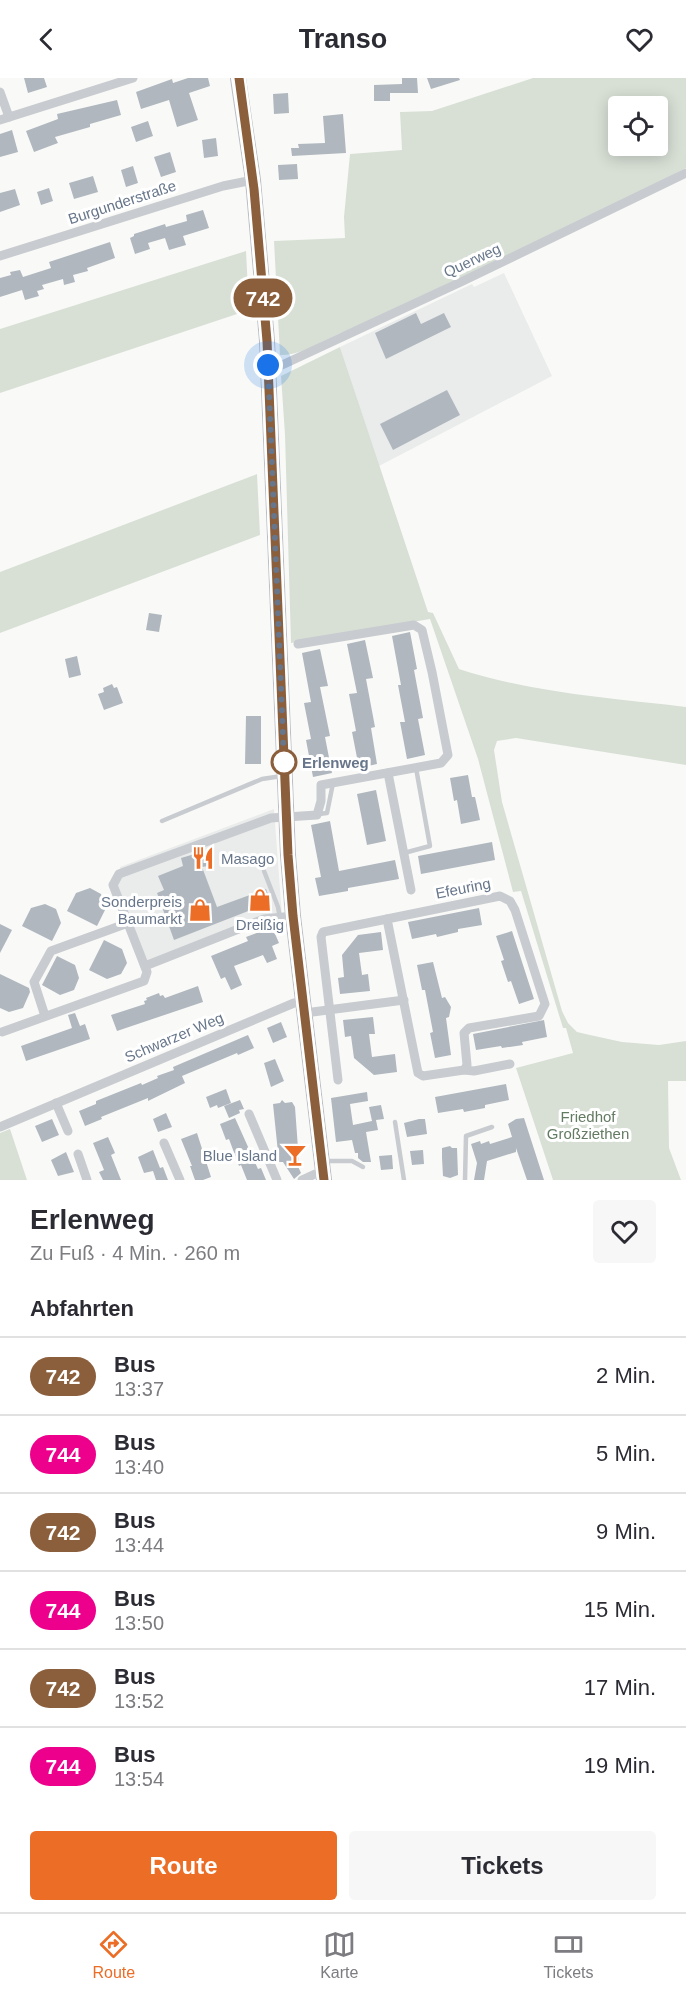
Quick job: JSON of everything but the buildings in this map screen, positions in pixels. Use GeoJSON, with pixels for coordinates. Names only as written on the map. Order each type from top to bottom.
{"type":"FeatureCollection","features":[{"type":"Feature","properties":{"kind":"main road"},"geometry":{"type":"LineString","coordinates":[[238,78],[253,180],[262,341],[268,365],[287,816],[286,917],[304,1007],[323,1172]]}},
{"type":"Feature","properties":{"kind":"street"},"geometry":{"type":"LineString","coordinates":[[0,92],[4,118],[118,80],[133,78]]}},
{"type":"Feature","properties":{"kind":"street","name":"Querweg"},"geometry":{"type":"LineString","coordinates":[[268,365],[282,364],[463,281],[686,173]]}},
{"type":"Feature","properties":{"kind":"street","name":"Burgunderstraße"},"geometry":{"type":"LineString","coordinates":[[0,256],[223,186],[253,180]]}},
{"type":"Feature","properties":{"kind":"street"},"geometry":{"type":"LineString","coordinates":[[2,1032],[144,981],[147,972],[113,885],[119,874],[271,818],[317,814],[321,801],[321,785],[441,763],[448,755],[432,672],[422,630],[419,627],[414,625],[298,644]]}},
{"type":"Feature","properties":{"kind":"street"},"geometry":{"type":"LineString","coordinates":[[388,774],[411,890]]}},
{"type":"Feature","properties":{"kind":"street","name":"Efeuring"},"geometry":{"type":"LineString","coordinates":[[387,919],[500,896],[510,901],[515,910],[546,1004],[539,1016],[470,1028],[464,1033],[467,1065],[464,1070]]}},
{"type":"Feature","properties":{"kind":"street"},"geometry":{"type":"LineString","coordinates":[[145,966],[264,920],[286,917]]}},
{"type":"Feature","properties":{"kind":"street"},"geometry":{"type":"LineString","coordinates":[[338,1080],[321,937],[323,932],[387,919],[418,1073],[423,1076],[464,1070],[474,1071],[510,1064]]}},
{"type":"Feature","properties":{"kind":"street"},"geometry":{"type":"LineString","coordinates":[[45,1016],[34,982],[51,951],[128,923]]}},
{"type":"Feature","properties":{"kind":"street","name":"Schwarzer Weg"},"geometry":{"type":"LineString","coordinates":[[0,1127],[294,1003],[304,1007],[330,1009],[404,1000]]}},
{"type":"Feature","properties":{"kind":"street"},"geometry":{"type":"LineString","coordinates":[[56,1103],[68,1131]]}},
{"type":"Feature","properties":{"kind":"street"},"geometry":{"type":"LineString","coordinates":[[249,1114],[277,1180]]}},
{"type":"Feature","properties":{"kind":"street"},"geometry":{"type":"LineString","coordinates":[[164,1143],[180,1180]]}},
{"type":"Feature","properties":{"kind":"street"},"geometry":{"type":"LineString","coordinates":[[78,1154],[87,1180]]}},
{"type":"Feature","properties":{"kind":"street"},"geometry":{"type":"LineString","coordinates":[[302,1180],[323,1172]]}},
{"type":"Feature","properties":{"kind":"lane"},"geometry":{"type":"LineString","coordinates":[[279,645],[298,644]]}},
{"type":"Feature","properties":{"kind":"lane"},"geometry":{"type":"LineString","coordinates":[[404,852],[430,846],[416,768]]}},
{"type":"Feature","properties":{"kind":"lane"},"geometry":{"type":"LineString","coordinates":[[162,821],[262,779],[284,776]]}},
{"type":"Feature","properties":{"kind":"lane"},"geometry":{"type":"LineString","coordinates":[[264,871],[278,907],[286,917]]}},
{"type":"Feature","properties":{"kind":"lane"},"geometry":{"type":"LineString","coordinates":[[394,1122],[404,1180]]}},
{"type":"Feature","properties":{"kind":"lane"},"geometry":{"type":"LineString","coordinates":[[465,1180],[466,1136],[492,1126]]}},
{"type":"Feature","properties":{"kind":"lane"},"geometry":{"type":"LineString","coordinates":[[323,1172],[352,1161],[363,1167]]}},
{"type":"Feature","properties":{"kind":"shaded area"},"geometry":{"type":"Polygon","coordinates":[[[504,273],[552,376],[379,466],[340,347],[472,284],[474,287],[504,273]]]}},
{"type":"Feature","properties":{"kind":"shaded area"},"geometry":{"type":"Polygon","coordinates":[[[274,809],[282,916],[146,964],[116,884],[121,875],[120,867],[274,809]]]}},
{"type":"Feature","properties":{"kind":"green space"},"geometry":{"type":"Polygon","coordinates":[[[533,78],[686,78],[686,168],[665,181],[350,330],[307,349],[280,355],[274,241],[345,238],[344,217],[350,154],[402,150],[400,112],[432,111],[533,78]]]}},
{"type":"Feature","properties":{"kind":"green space"},"geometry":{"type":"Polygon","coordinates":[[[246,251],[249,310],[0,393],[0,329],[246,251]]]}},
{"type":"Feature","properties":{"kind":"green space","name":"Friedhof Großziethen"},"geometry":{"type":"Polygon","coordinates":[[[340,347],[428,612],[433,613],[459,669],[543,689],[686,707],[686,765],[516,738],[497,741],[494,750],[502,802],[562,1011],[568,1023],[577,1032],[622,1042],[659,1045],[686,1041],[686,1081],[668,1081],[669,1148],[681,1180],[553,1180],[516,1068],[573,1053],[566,1028],[563,1028],[521,891],[513,892],[478,759],[430,619],[291,643],[281,376],[340,347]]]}},
{"type":"Feature","properties":{"kind":"green space"},"geometry":{"type":"Polygon","coordinates":[[[257,474],[260,535],[0,633],[0,572],[257,474]]]}},
{"type":"Feature","properties":{"kind":"green space"},"geometry":{"type":"Polygon","coordinates":[[[10,1129],[27,1180],[0,1180],[0,1133],[10,1129]]]}},
{"type":"Feature","properties":{"kind":"bus line","name":"742"},"geometry":{"type":"LineString","coordinates":[[239,78],[254,189],[267,341],[288,855],[324,1180]]}},
{"type":"Feature","properties":{"kind":"place","name":"Erlenweg"},"geometry":{"type":"Point","coordinates":[284,762]}},
{"type":"Feature","properties":{"kind":"place","name":"Masago"},"geometry":{"type":"Point","coordinates":[203,858]}},
{"type":"Feature","properties":{"kind":"place","name":"Dreißig"},"geometry":{"type":"Point","coordinates":[260,900]}},
{"type":"Feature","properties":{"kind":"place","name":"Sonderpreis Baumarkt"},"geometry":{"type":"Point","coordinates":[200,910]}},
{"type":"Feature","properties":{"kind":"place","name":"Blue Island"},"geometry":{"type":"Point","coordinates":[295,1155]}},
{"type":"Feature","properties":{"kind":"route"},"geometry":{"type":"LineString","coordinates":[[268,365],[284,762]]}}]}
